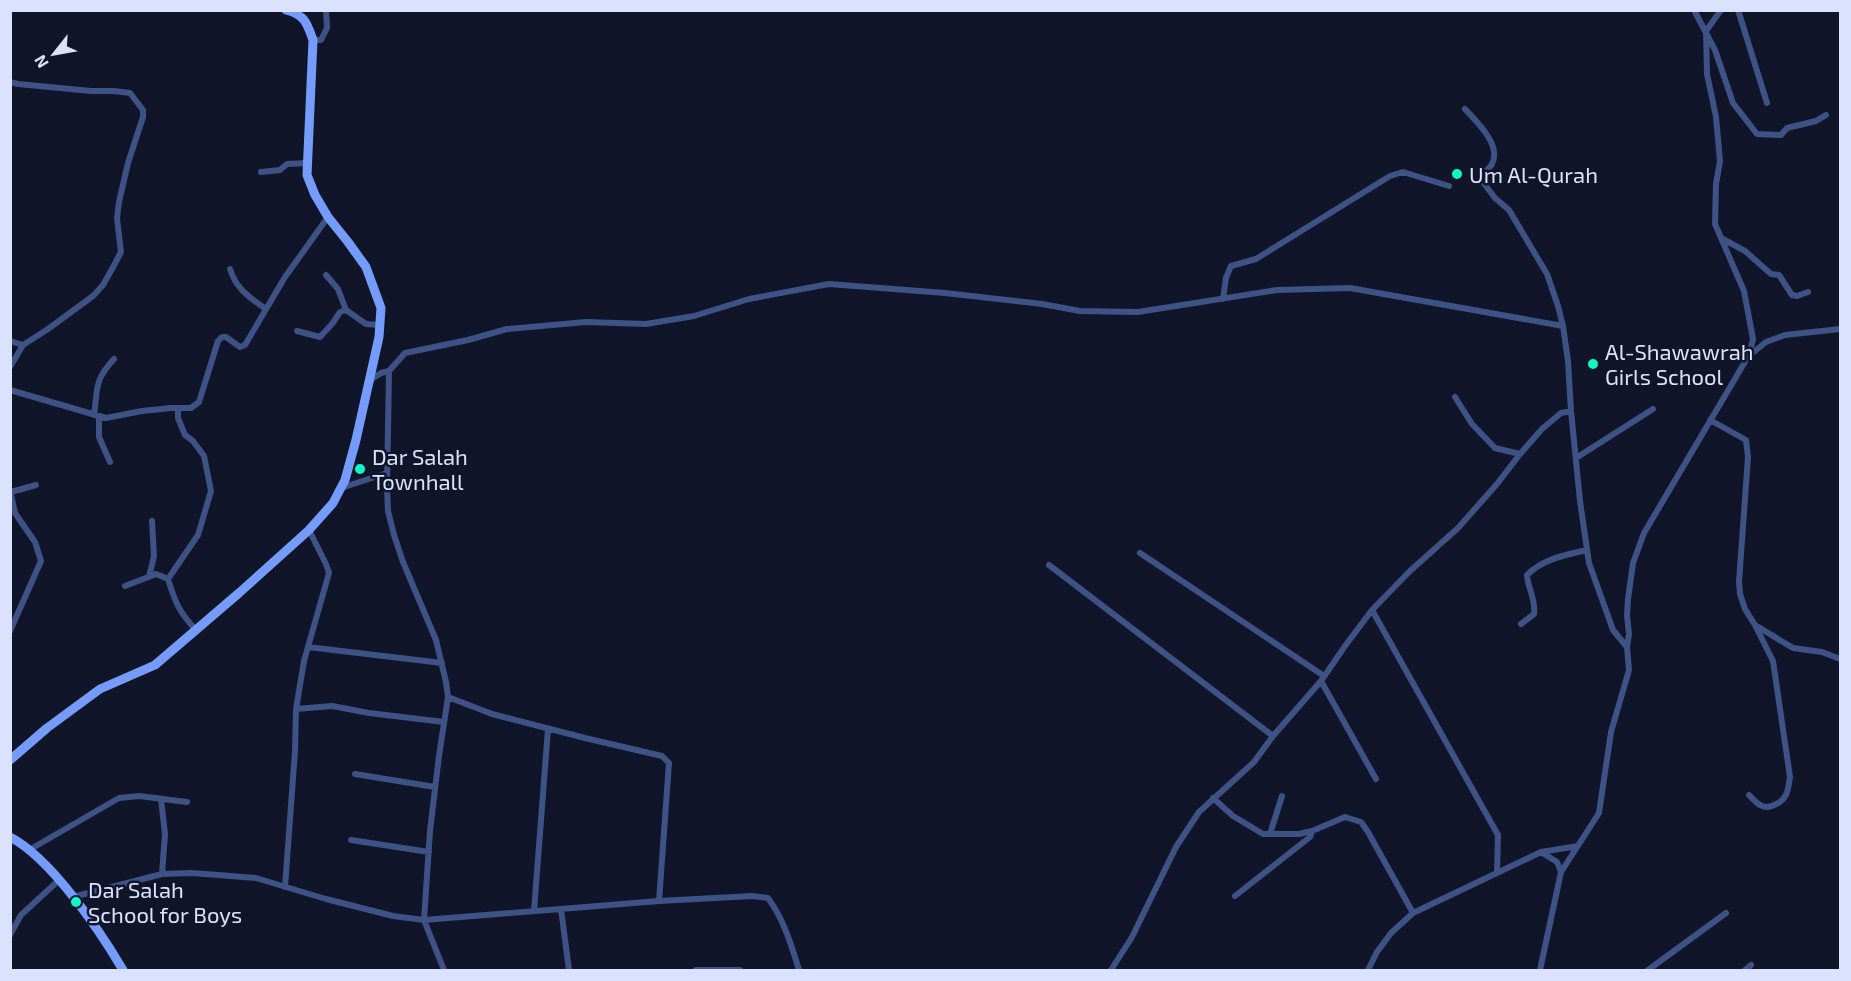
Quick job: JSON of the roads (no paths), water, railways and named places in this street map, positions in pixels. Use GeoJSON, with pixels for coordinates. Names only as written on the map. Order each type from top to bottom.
{"type":"FeatureCollection","features":[{"type":"Feature","properties":{"kind":"street"},"geometry":{"type":"LineString","coordinates":[[10,760],[69,710],[100,689],[155,665],[309,530],[333,503],[345,480],[370,380],[381,308],[366,267],[328,217],[307,175],[313,40],[306,21],[296,13],[286,10]]}},
{"type":"Feature","properties":{"kind":"street"},"geometry":{"type":"LineString","coordinates":[[313,40],[321,40],[327,28],[326,10]]}},
{"type":"Feature","properties":{"kind":"street"},"geometry":{"type":"LineString","coordinates":[[1694,10],[1715,50],[1733,103],[1757,135],[1781,135],[1787,128],[1815,121],[1826,115]]}},
{"type":"Feature","properties":{"kind":"street"},"geometry":{"type":"LineString","coordinates":[[1540,970],[1561,872],[1599,813],[1611,732],[1629,670],[1628,599],[1632,572],[1644,533],[1749,355],[1753,339],[1744,291],[1715,224],[1716,184],[1720,161],[1716,117],[1707,74],[1706,31],[1721,10]]}},
{"type":"Feature","properties":{"kind":"street"},"geometry":{"type":"LineString","coordinates":[[1738,10],[1767,103]]}},
{"type":"Feature","properties":{"kind":"street"},"geometry":{"type":"LineString","coordinates":[[10,82],[91,92],[130,93],[143,110],[140,131],[128,163],[119,202],[117,218],[121,252],[103,285],[93,296],[23,345],[10,367]]}},
{"type":"Feature","properties":{"kind":"street"},"geometry":{"type":"LineString","coordinates":[[1465,109],[1483,128],[1491,142],[1493,163],[1485,172],[1482,181],[1495,198],[1509,210],[1547,274],[1563,326],[1589,563],[1613,630],[1627,647]]}},
{"type":"Feature","properties":{"kind":"street"},"geometry":{"type":"LineString","coordinates":[[261,172],[280,170],[287,164],[307,164]]}},
{"type":"Feature","properties":{"kind":"street"},"geometry":{"type":"LineString","coordinates":[[1223,299],[1226,278],[1231,266],[1256,259],[1390,176],[1403,172],[1449,186]]}},
{"type":"Feature","properties":{"kind":"street"},"geometry":{"type":"LineString","coordinates":[[10,390],[106,418],[142,411],[191,408],[199,402],[218,341],[226,337],[240,347],[245,345],[285,277],[328,217]]}},
{"type":"Feature","properties":{"kind":"street"},"geometry":{"type":"LineString","coordinates":[[1721,238],[1745,251],[1771,274],[1779,274],[1792,295],[1797,296],[1808,292]]}},
{"type":"Feature","properties":{"kind":"street"},"geometry":{"type":"LineString","coordinates":[[230,269],[236,284],[242,291],[266,309]]}},
{"type":"Feature","properties":{"kind":"street"},"geometry":{"type":"LineString","coordinates":[[326,275],[338,289],[346,310]]}},
{"type":"Feature","properties":{"kind":"street"},"geometry":{"type":"LineString","coordinates":[[370,380],[389,371],[405,353],[507,329],[586,322],[646,324],[694,316],[749,299],[829,284],[945,293],[1042,304],[1080,311],[1138,312],[1277,290],[1350,288],[1563,326]]}},
{"type":"Feature","properties":{"kind":"street"},"geometry":{"type":"LineString","coordinates":[[297,331],[320,337],[340,312],[346,310],[366,324],[380,325]]}},
{"type":"Feature","properties":{"kind":"street"},"geometry":{"type":"LineString","coordinates":[[1749,355],[1766,342],[1785,335],[1840,329]]}},
{"type":"Feature","properties":{"kind":"street"},"geometry":{"type":"LineString","coordinates":[[10,341],[23,345]]}},
{"type":"Feature","properties":{"kind":"street"},"geometry":{"type":"LineString","coordinates":[[110,462],[99,437],[96,387],[102,372],[114,358]]}},
{"type":"Feature","properties":{"kind":"street"},"geometry":{"type":"LineString","coordinates":[[389,371],[388,511],[394,535],[429,620],[442,663],[448,697],[435,787],[424,920],[444,970]]}},
{"type":"Feature","properties":{"kind":"street"},"geometry":{"type":"LineString","coordinates":[[1455,397],[1472,424],[1495,447],[1520,454]]}},
{"type":"Feature","properties":{"kind":"street"},"geometry":{"type":"LineString","coordinates":[[178,408],[178,418],[185,435],[193,441],[204,456],[211,491],[198,535],[168,579],[174,601],[196,630]]}},
{"type":"Feature","properties":{"kind":"street"},"geometry":{"type":"LineString","coordinates":[[1576,458],[1653,410]]}},
{"type":"Feature","properties":{"kind":"street"},"geometry":{"type":"LineString","coordinates":[[1112,970],[1132,937],[1176,847],[1199,812],[1254,762],[1273,736],[1323,679],[1372,610],[1410,571],[1458,528],[1542,429],[1561,413],[1571,411]]}},
{"type":"Feature","properties":{"kind":"street"},"geometry":{"type":"LineString","coordinates":[[1710,420],[1746,440],[1748,457],[1740,594],[1745,609],[1773,661],[1790,777],[1785,799],[1778,804],[1768,807],[1761,806],[1749,795]]}},
{"type":"Feature","properties":{"kind":"street"},"geometry":{"type":"LineString","coordinates":[[341,488],[387,473]]}},
{"type":"Feature","properties":{"kind":"street"},"geometry":{"type":"LineString","coordinates":[[10,631],[41,561],[35,542],[15,513],[11,491],[36,485]]}},
{"type":"Feature","properties":{"kind":"street"},"geometry":{"type":"LineString","coordinates":[[149,577],[154,555],[152,521]]}},
{"type":"Feature","properties":{"kind":"street"},"geometry":{"type":"LineString","coordinates":[[285,887],[296,709],[308,647],[329,573],[309,530]]}},
{"type":"Feature","properties":{"kind":"street"},"geometry":{"type":"LineString","coordinates":[[1521,624],[1534,614],[1535,605],[1527,583],[1527,574],[1536,565],[1587,550]]}},
{"type":"Feature","properties":{"kind":"street"},"geometry":{"type":"LineString","coordinates":[[1140,553],[1323,679],[1376,779]]}},
{"type":"Feature","properties":{"kind":"street"},"geometry":{"type":"LineString","coordinates":[[1049,565],[1273,736]]}},
{"type":"Feature","properties":{"kind":"street"},"geometry":{"type":"LineString","coordinates":[[124,586],[156,574],[168,579]]}},
{"type":"Feature","properties":{"kind":"street"},"geometry":{"type":"LineString","coordinates":[[1372,610],[1497,835],[1497,873]]}},
{"type":"Feature","properties":{"kind":"street"},"geometry":{"type":"LineString","coordinates":[[1755,625],[1793,648],[1822,652],[1840,659]]}},
{"type":"Feature","properties":{"kind":"street"},"geometry":{"type":"LineString","coordinates":[[308,647],[442,663]]}},
{"type":"Feature","properties":{"kind":"street"},"geometry":{"type":"LineString","coordinates":[[448,697],[492,714],[662,756],[669,763],[658,901]]}},
{"type":"Feature","properties":{"kind":"street"},"geometry":{"type":"LineString","coordinates":[[296,709],[332,706],[444,722]]}},
{"type":"Feature","properties":{"kind":"street"},"geometry":{"type":"LineString","coordinates":[[534,911],[548,729]]}},
{"type":"Feature","properties":{"kind":"street"},"geometry":{"type":"LineString","coordinates":[[355,774],[435,787]]}},
{"type":"Feature","properties":{"kind":"street"},"geometry":{"type":"LineString","coordinates":[[29,850],[119,798],[139,796],[187,802]]}},
{"type":"Feature","properties":{"kind":"street"},"geometry":{"type":"LineString","coordinates":[[1270,834],[1282,796]]}},
{"type":"Feature","properties":{"kind":"street"},"geometry":{"type":"LineString","coordinates":[[1214,798],[1233,816],[1263,834],[1299,834],[1345,817],[1361,822],[1413,913]]}},
{"type":"Feature","properties":{"kind":"street"},"geometry":{"type":"LineString","coordinates":[[161,799],[165,834],[162,874]]}},
{"type":"Feature","properties":{"kind":"street"},"geometry":{"type":"LineString","coordinates":[[1235,896],[1310,837],[1312,831]]}},
{"type":"Feature","properties":{"kind":"street"},"geometry":{"type":"LineString","coordinates":[[10,837],[29,850],[60,880],[110,948],[123,970]]}},
{"type":"Feature","properties":{"kind":"street"},"geometry":{"type":"LineString","coordinates":[[351,840],[429,852]]}},
{"type":"Feature","properties":{"kind":"street"},"geometry":{"type":"LineString","coordinates":[[1368,970],[1390,933],[1413,913],[1541,852],[1578,846]]}},
{"type":"Feature","properties":{"kind":"street"},"geometry":{"type":"LineString","coordinates":[[1541,852],[1557,862],[1561,872]]}},
{"type":"Feature","properties":{"kind":"street"},"geometry":{"type":"LineString","coordinates":[[73,897],[162,874],[191,873],[256,879],[382,913],[424,920],[658,901],[752,896],[768,898],[777,910],[789,934],[799,970]]}},
{"type":"Feature","properties":{"kind":"street"},"geometry":{"type":"LineString","coordinates":[[10,935],[21,915],[60,880]]}},
{"type":"Feature","properties":{"kind":"street"},"geometry":{"type":"LineString","coordinates":[[561,909],[569,970]]}},
{"type":"Feature","properties":{"kind":"street"},"geometry":{"type":"LineString","coordinates":[[1648,970],[1726,913]]}},
{"type":"Feature","properties":{"kind":"street"},"geometry":{"type":"LineString","coordinates":[[1745,970],[1750,965]]}},
{"type":"Feature","properties":{"kind":"street"},"geometry":{"type":"LineString","coordinates":[[696,970],[740,970]]}},
{"type":"Feature","properties":{"kind":"place","name":"Um Al-Qurah"},"geometry":{"type":"Point","coordinates":[1457,174]}},
{"type":"Feature","properties":{"kind":"place","name":"Al-Shawawrah Girls School"},"geometry":{"type":"Point","coordinates":[1593,364]}},
{"type":"Feature","properties":{"kind":"place","name":"Dar Salah Townhall"},"geometry":{"type":"Point","coordinates":[360,469]}},
{"type":"Feature","properties":{"kind":"place","name":"Dar Salah School for Boys"},"geometry":{"type":"Point","coordinates":[76,902]}}]}
